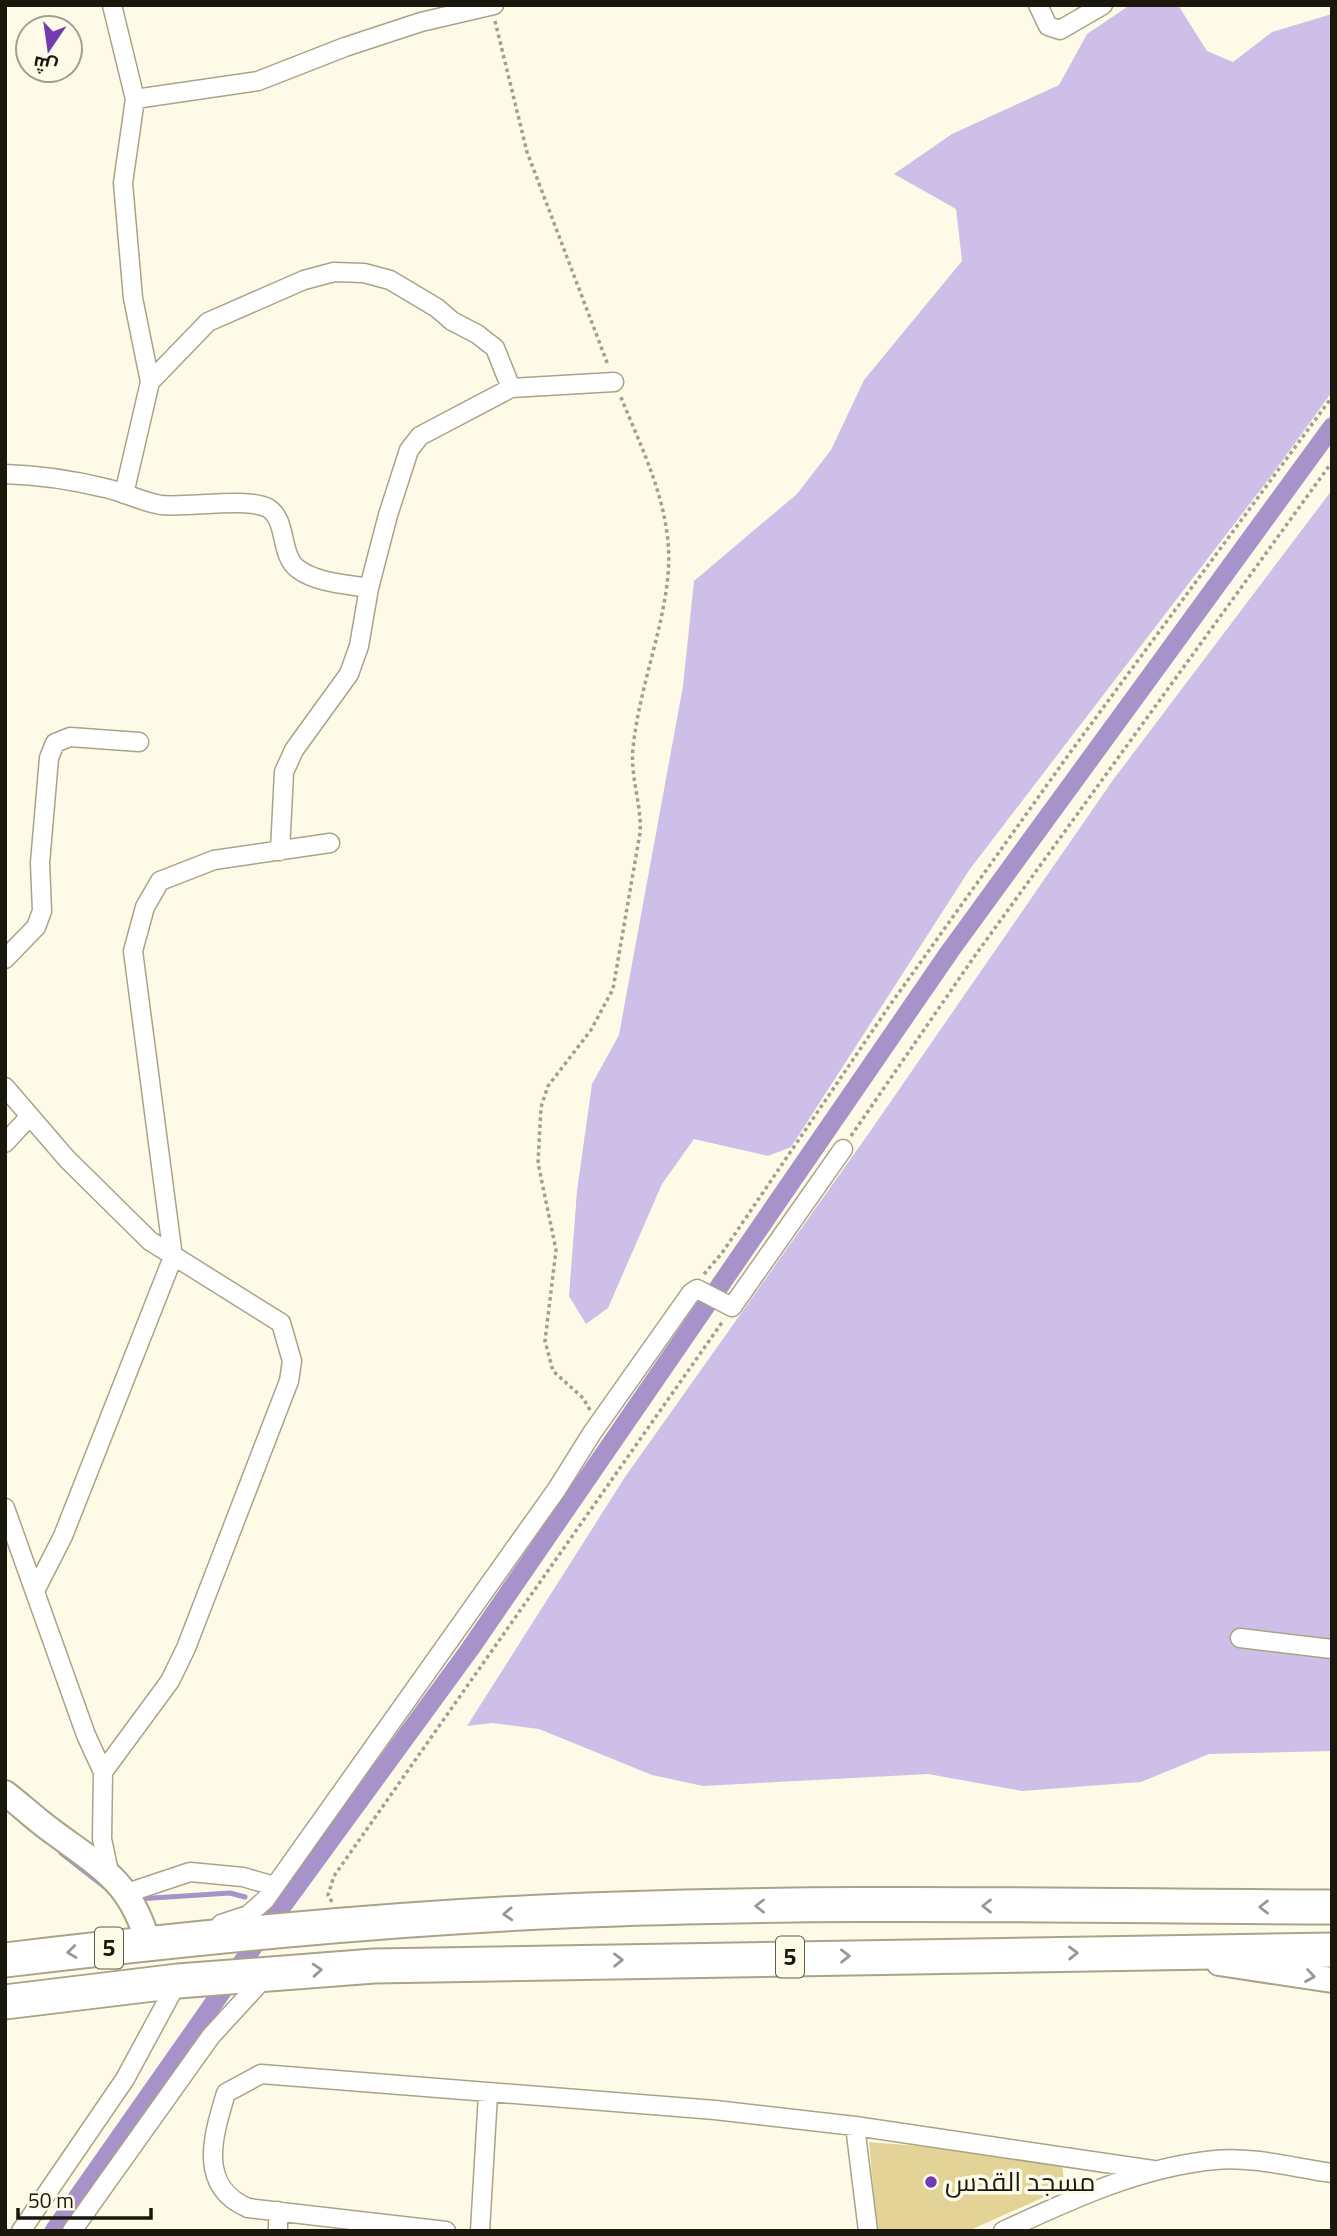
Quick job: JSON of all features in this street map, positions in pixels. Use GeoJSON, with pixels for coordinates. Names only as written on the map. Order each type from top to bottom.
{"type":"FeatureCollection","features":[{"type":"Feature","properties":{"kind":"highway","name":"5"},"geometry":{"type":"LineString","coordinates":[[5,1960],[139,1920],[213,1937],[289,1928],[563,1911],[833,1905],[1332,1908]]}},
{"type":"Feature","properties":{"kind":"highway"},"geometry":{"type":"LineString","coordinates":[[563,1911],[566,1961]]}},
{"type":"Feature","properties":{"kind":"highway","name":"5"},"geometry":{"type":"LineString","coordinates":[[5,2002],[190,1980],[374,1966],[1332,1950]]}},
{"type":"Feature","properties":{"kind":"street"},"geometry":{"type":"LineString","coordinates":[[112,5],[135,99],[123,183],[133,298],[149,382],[124,494]]}},
{"type":"Feature","properties":{"kind":"street"},"geometry":{"type":"LineString","coordinates":[[135,99],[258,81],[345,47],[421,22],[494,5]]}},
{"type":"Feature","properties":{"kind":"street"},"geometry":{"type":"LineString","coordinates":[[1038,5],[1048,26],[1060,30],[1104,5]]}},
{"type":"Feature","properties":{"kind":"street"},"geometry":{"type":"LineString","coordinates":[[149,382],[208,321],[304,280],[344,272],[364,273],[390,280],[437,308],[452,321],[477,334],[495,348],[511,388]]}},
{"type":"Feature","properties":{"kind":"street"},"geometry":{"type":"LineString","coordinates":[[280,851],[284,772],[294,750],[349,674],[359,646],[369,588],[409,450],[420,436],[511,388],[614,382]]}},
{"type":"Feature","properties":{"kind":"street"},"geometry":{"type":"LineString","coordinates":[[5,474],[36,475],[161,505],[250,504],[268,508],[278,520],[295,567],[311,577],[369,588]]}},
{"type":"Feature","properties":{"kind":"street"},"geometry":{"type":"LineString","coordinates":[[5,959],[36,927],[42,911],[40,863],[49,758],[55,743],[70,737],[139,742]]}},
{"type":"Feature","properties":{"kind":"street"},"geometry":{"type":"LineString","coordinates":[[35,1591],[68,1524],[173,1257],[132,951],[145,907],[160,881],[214,860],[330,843]]}},
{"type":"Feature","properties":{"kind":"street"},"geometry":{"type":"LineString","coordinates":[[5,1087],[29,1117],[120,1214],[173,1257],[281,1323],[292,1361],[289,1381],[186,1648],[170,1681],[103,1772]]}},
{"type":"Feature","properties":{"kind":"street"},"geometry":{"type":"LineString","coordinates":[[5,1143],[29,1117]]}},
{"type":"Feature","properties":{"kind":"street"},"geometry":{"type":"LineString","coordinates":[[139,1920],[206,1927],[236,1921],[257,1907],[550,1500],[592,1433],[842,1149]]}},
{"type":"Feature","properties":{"kind":"street"},"geometry":{"type":"LineString","coordinates":[[5,1508],[86,1735],[103,1772],[102,1839],[109,1872],[139,1920]]}},
{"type":"Feature","properties":{"kind":"street"},"geometry":{"type":"LineString","coordinates":[[1240,1638],[1332,1649]]}},
{"type":"Feature","properties":{"kind":"street"},"geometry":{"type":"LineString","coordinates":[[5,1793],[109,1872]]}},
{"type":"Feature","properties":{"kind":"street"},"geometry":{"type":"LineString","coordinates":[[139,1920],[190,1872],[243,1877],[274,1886]]}},
{"type":"Feature","properties":{"kind":"street"},"geometry":{"type":"LineString","coordinates":[[1170,1952],[1230,1965],[1332,1980]]}},
{"type":"Feature","properties":{"kind":"street"},"geometry":{"type":"LineString","coordinates":[[72,2231],[211,2036],[259,1974]]}},
{"type":"Feature","properties":{"kind":"street"},"geometry":{"type":"LineString","coordinates":[[21,2231],[190,1980]]}},
{"type":"Feature","properties":{"kind":"street"},"geometry":{"type":"LineString","coordinates":[[446,2231],[248,2208],[229,2200],[216,2183],[214,2136],[226,2092],[261,2074],[715,2110],[855,2126],[1164,2171]]}},
{"type":"Feature","properties":{"kind":"street"},"geometry":{"type":"LineString","coordinates":[[480,2231],[488,2094]]}},
{"type":"Feature","properties":{"kind":"street"},"geometry":{"type":"LineString","coordinates":[[855,2126],[868,2231]]}},
{"type":"Feature","properties":{"kind":"street"},"geometry":{"type":"LineString","coordinates":[[1003,2231],[1097,2188],[1217,2160],[1332,2173]]}},
{"type":"Feature","properties":{"kind":"street"},"geometry":{"type":"LineString","coordinates":[[278,2211],[278,2231]]}},
{"type":"Feature","properties":{"kind":"path"},"geometry":{"type":"LineString","coordinates":[[494,5],[527,152],[614,382],[655,480],[665,516],[668,575],[639,702],[633,752],[641,809],[640,833],[613,989],[591,1030],[548,1086],[541,1107],[538,1163],[556,1251],[545,1341],[553,1371],[583,1398],[591,1413],[592,1433]]}},
{"type":"Feature","properties":{"kind":"path"},"geometry":{"type":"LineString","coordinates":[[347,1924],[328,1895],[334,1876],[712,1298],[722,1253],[891,1005],[1072,750],[1332,397]]}},
{"type":"Feature","properties":{"kind":"path"},"geometry":{"type":"LineString","coordinates":[[842,1149],[974,957],[1332,463]]}},
{"type":"Feature","properties":{"kind":"shaded area"},"geometry":{"type":"Polygon","coordinates":[[[1130,5],[1178,5],[1207,51],[1233,62],[1272,32],[1332,14],[1332,392],[1271,476],[970,869],[791,1147],[768,1156],[694,1139],[662,1184],[608,1308],[586,1324],[569,1296],[577,1191],[592,1084],[619,1035],[683,686],[694,581],[797,494],[831,450],[864,380],[962,261],[956,209],[894,174],[952,134],[1059,85],[1087,34],[1130,5]]]}},
{"type":"Feature","properties":{"kind":"shaded area"},"geometry":{"type":"Polygon","coordinates":[[[1332,490],[1332,1751],[1209,1754],[1141,1782],[1022,1791],[928,1774],[703,1786],[652,1775],[539,1729],[493,1723],[467,1726],[625,1477],[869,1133],[1113,780],[1332,490]]]}},
{"type":"Feature","properties":{"kind":"building"},"geometry":{"type":"Polygon","coordinates":[[[869,2142],[1061,2157],[1065,2188],[968,2231],[877,2231],[869,2142]]]}},
{"type":"Feature","properties":{"kind":"waterway"},"geometry":{"type":"LineString","coordinates":[[54,2231],[272,1920],[470,1649],[950,951],[1332,427]]}},
{"type":"Feature","properties":{"kind":"waterway"},"geometry":{"type":"LineString","coordinates":[[61,1853],[106,1888]]}},
{"type":"Feature","properties":{"kind":"waterway"},"geometry":{"type":"LineString","coordinates":[[137,1899],[230,1893],[245,1897]]}},
{"type":"Feature","properties":{"kind":"place","name":"مسجد القدس"},"geometry":{"type":"Point","coordinates":[931,2182]}}]}
